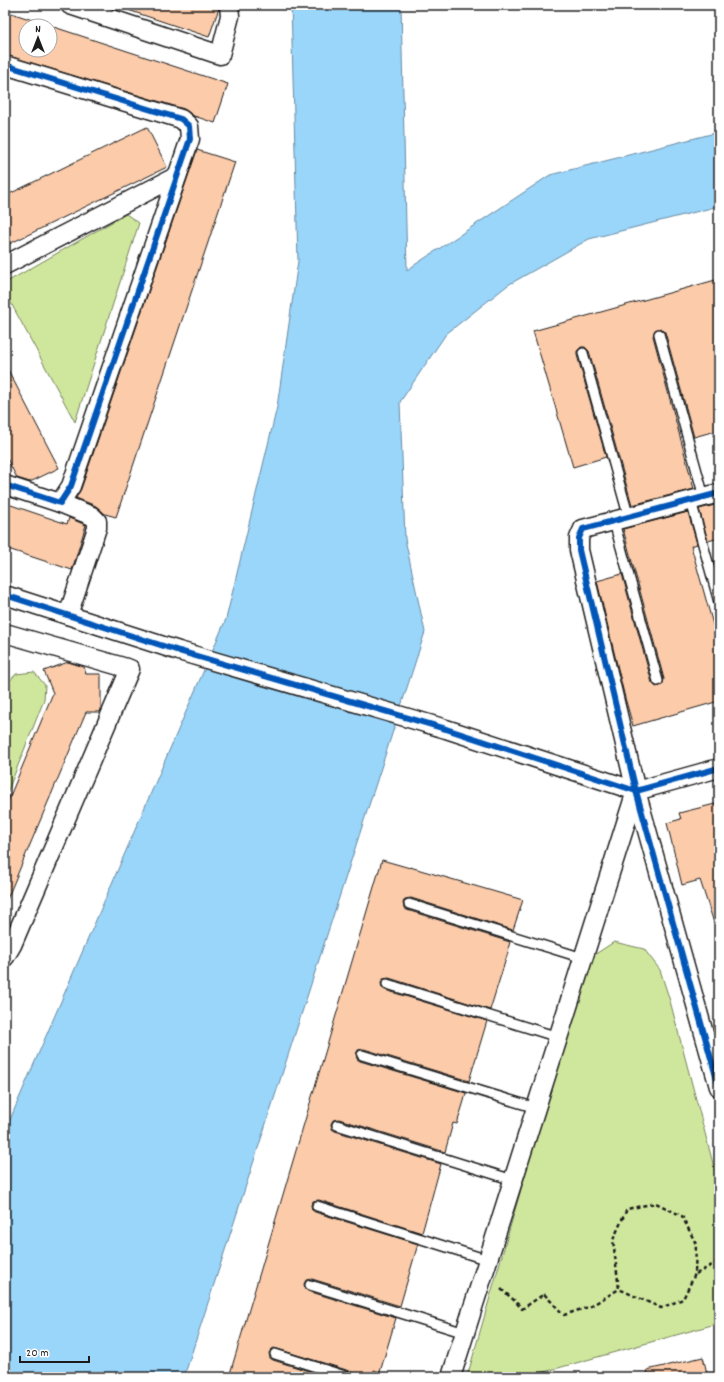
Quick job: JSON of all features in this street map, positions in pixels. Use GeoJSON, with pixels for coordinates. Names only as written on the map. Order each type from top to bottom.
{"type":"FeatureCollection","features":[{"type":"Feature","properties":{"kind":"street"},"geometry":{"type":"LineString","coordinates":[[70,5],[220,55],[230,16],[229,5]]}},
{"type":"Feature","properties":{"kind":"street"},"geometry":{"type":"LineString","coordinates":[[5,65],[181,118],[189,126],[190,139],[71,486],[60,503]]}},
{"type":"Feature","properties":{"kind":"street"},"geometry":{"type":"LineString","coordinates":[[5,265],[177,176]]}},
{"type":"Feature","properties":{"kind":"street"},"geometry":{"type":"LineString","coordinates":[[6,483],[92,516],[97,521],[97,528],[68,615]]}},
{"type":"Feature","properties":{"kind":"street"},"geometry":{"type":"LineString","coordinates":[[705,497],[583,529],[579,538],[579,550],[636,791],[719,1087]]}},
{"type":"Feature","properties":{"kind":"street"},"geometry":{"type":"LineString","coordinates":[[5,595],[179,651],[446,729],[636,791],[719,768]]}},
{"type":"Feature","properties":{"kind":"street"},"geometry":{"type":"LineString","coordinates":[[5,633],[130,669],[12,945],[5,957]]}},
{"type":"Feature","properties":{"kind":"street"},"geometry":{"type":"LineString","coordinates":[[451,1377],[636,791]]}},
{"type":"Feature","properties":{"kind":"lane"},"geometry":{"type":"LineString","coordinates":[[659,334],[705,497],[719,602]]}},
{"type":"Feature","properties":{"kind":"lane"},"geometry":{"type":"LineString","coordinates":[[583,353],[658,681]]}},
{"type":"Feature","properties":{"kind":"lane"},"geometry":{"type":"LineString","coordinates":[[409,904],[583,958]]}},
{"type":"Feature","properties":{"kind":"lane"},"geometry":{"type":"LineString","coordinates":[[387,984],[558,1037]]}},
{"type":"Feature","properties":{"kind":"lane"},"geometry":{"type":"LineString","coordinates":[[362,1054],[536,1108]]}},
{"type":"Feature","properties":{"kind":"lane"},"geometry":{"type":"LineString","coordinates":[[338,1125],[513,1180]]}},
{"type":"Feature","properties":{"kind":"lane"},"geometry":{"type":"LineString","coordinates":[[317,1206],[486,1268]]}},
{"type":"Feature","properties":{"kind":"lane"},"geometry":{"type":"LineString","coordinates":[[310,1285],[465,1333]]}},
{"type":"Feature","properties":{"kind":"lane"},"geometry":{"type":"LineString","coordinates":[[275,1354],[348,1377]]}},
{"type":"Feature","properties":{"kind":"path"},"geometry":{"type":"LineString","coordinates":[[656,1203],[682,1216],[696,1244],[695,1274],[683,1299],[661,1308],[619,1289],[613,1240],[627,1209],[656,1203]]}},
{"type":"Feature","properties":{"kind":"path"},"geometry":{"type":"LineString","coordinates":[[695,1274],[719,1261]]}},
{"type":"Feature","properties":{"kind":"path"},"geometry":{"type":"LineString","coordinates":[[486,1268],[522,1309],[544,1294],[564,1315],[591,1306],[619,1289]]}},
{"type":"Feature","properties":{"kind":"green space"},"geometry":{"type":"Polygon","coordinates":[[[126,214],[139,223],[75,422],[5,292],[5,283],[126,214]]]}},
{"type":"Feature","properties":{"kind":"green space"},"geometry":{"type":"Polygon","coordinates":[[[34,672],[45,685],[44,700],[5,798],[5,686],[16,674],[34,672]]]}},
{"type":"Feature","properties":{"kind":"green space"},"geometry":{"type":"Polygon","coordinates":[[[614,942],[644,949],[660,970],[670,1001],[719,1186],[719,1323],[526,1377],[467,1377],[536,1137],[594,955],[614,942]]]}},
{"type":"Feature","properties":{"kind":"water"},"geometry":{"type":"Polygon","coordinates":[[[291,5],[401,5],[407,270],[550,175],[719,132],[719,206],[589,239],[508,285],[446,334],[400,402],[405,539],[425,632],[184,1377],[5,1377],[5,1131],[226,619],[277,407],[298,261],[291,5]]]}},
{"type":"Feature","properties":{"kind":"building"},"geometry":{"type":"Polygon","coordinates":[[[123,5],[219,5],[219,8],[209,37],[122,8],[123,5]]]}},
{"type":"Feature","properties":{"kind":"building"},"geometry":{"type":"Polygon","coordinates":[[[5,11],[26,18],[18,18],[18,58],[58,58],[58,28],[228,84],[215,123],[194,116],[184,109],[5,55],[5,11]]]}},
{"type":"Feature","properties":{"kind":"building"},"geometry":{"type":"Polygon","coordinates":[[[147,127],[167,167],[5,246],[5,196],[147,127]]]}},
{"type":"Feature","properties":{"kind":"building"},"geometry":{"type":"Polygon","coordinates":[[[197,150],[235,162],[116,517],[105,514],[96,506],[76,498],[81,489],[197,150]]]}},
{"type":"Feature","properties":{"kind":"building"},"geometry":{"type":"Polygon","coordinates":[[[719,279],[719,430],[694,437],[665,332],[661,328],[655,330],[653,336],[694,489],[632,505],[589,351],[585,347],[581,347],[577,351],[577,355],[606,457],[573,467],[533,331],[719,279]]]}},
{"type":"Feature","properties":{"kind":"building"},"geometry":{"type":"Polygon","coordinates":[[[5,364],[59,468],[30,482],[17,478],[5,455],[5,364]]]}},
{"type":"Feature","properties":{"kind":"building"},"geometry":{"type":"Polygon","coordinates":[[[5,503],[67,524],[69,518],[86,525],[72,570],[5,548],[5,503]]]}},
{"type":"Feature","properties":{"kind":"building"},"geometry":{"type":"Polygon","coordinates":[[[719,504],[719,538],[708,541],[699,509],[719,504]]]}},
{"type":"Feature","properties":{"kind":"building"},"geometry":{"type":"Polygon","coordinates":[[[688,512],[697,544],[691,546],[719,646],[719,701],[633,726],[597,581],[622,574],[652,683],[656,687],[662,685],[664,679],[623,529],[688,512]]]}},
{"type":"Feature","properties":{"kind":"building"},"geometry":{"type":"Polygon","coordinates":[[[68,662],[84,667],[86,674],[101,674],[101,709],[100,712],[86,712],[5,904],[5,808],[53,693],[44,671],[68,662]]]}},
{"type":"Feature","properties":{"kind":"building"},"geometry":{"type":"Polygon","coordinates":[[[719,803],[719,925],[715,926],[700,880],[682,885],[667,823],[681,819],[679,813],[719,803]]]}},
{"type":"Feature","properties":{"kind":"building"},"geometry":{"type":"Polygon","coordinates":[[[382,860],[523,900],[513,930],[411,898],[405,899],[403,903],[404,908],[407,910],[510,942],[509,949],[490,1010],[389,978],[383,979],[381,983],[382,988],[385,990],[487,1021],[469,1081],[364,1049],[358,1050],[356,1054],[357,1059],[360,1061],[466,1093],[457,1124],[453,1123],[445,1152],[339,1119],[333,1120],[331,1124],[332,1129],[335,1131],[441,1164],[422,1233],[319,1200],[313,1201],[311,1205],[312,1210],[315,1212],[418,1244],[400,1306],[312,1279],[306,1280],[304,1284],[305,1289],[308,1291],[396,1318],[380,1372],[374,1370],[373,1377],[354,1377],[353,1373],[350,1371],[274,1348],[269,1353],[270,1358],[273,1360],[328,1377],[229,1377],[382,860]]]}},
{"type":"Feature","properties":{"kind":"building"},"geometry":{"type":"Polygon","coordinates":[[[703,1357],[708,1377],[648,1377],[647,1370],[703,1357]]]}},
{"type":"Feature","properties":{"kind":"cycle path"},"geometry":{"type":"LineString","coordinates":[[5,65],[181,119],[189,126],[190,139],[71,486],[60,503],[5,485]]}},
{"type":"Feature","properties":{"kind":"cycle path"},"geometry":{"type":"LineString","coordinates":[[719,493],[583,529],[579,538],[579,550],[636,791],[719,1087]]}},
{"type":"Feature","properties":{"kind":"cycle path"},"geometry":{"type":"LineString","coordinates":[[5,595],[179,651],[446,729],[636,791],[719,768]]}}]}
